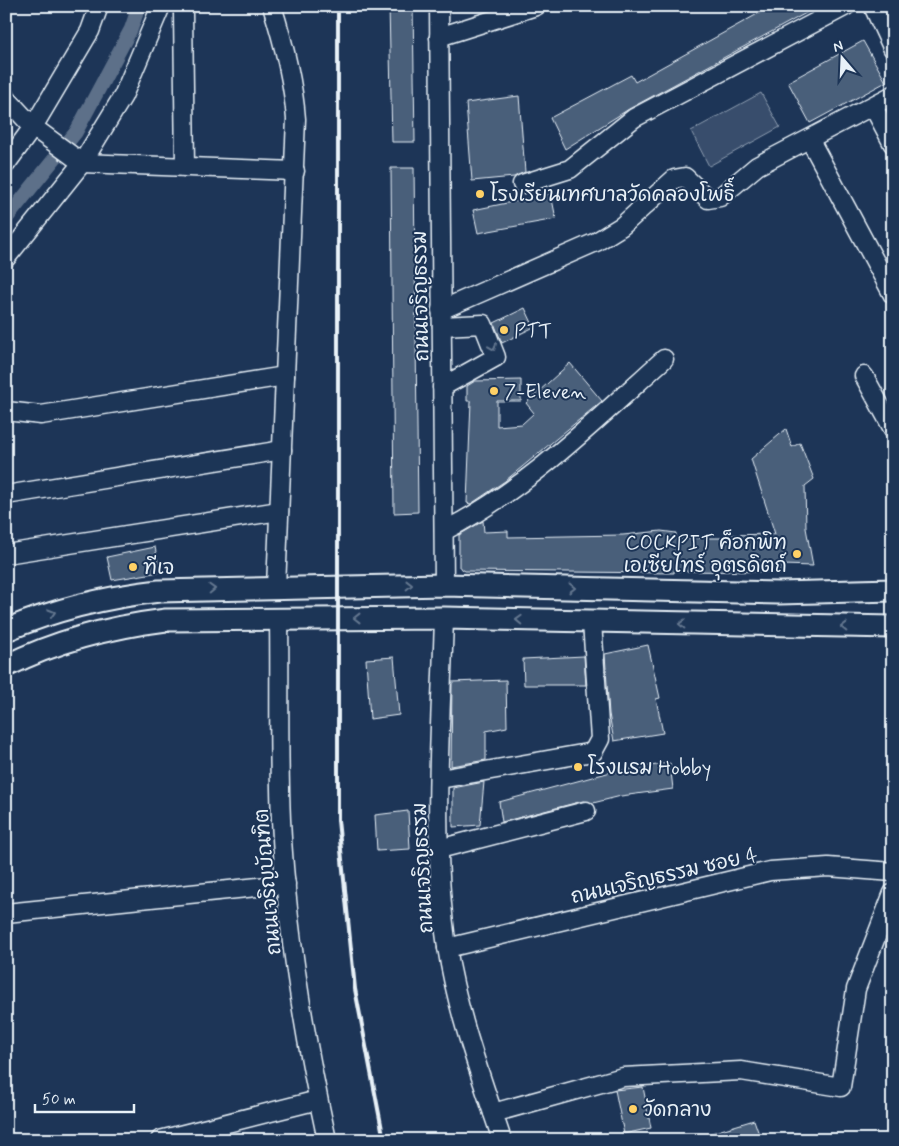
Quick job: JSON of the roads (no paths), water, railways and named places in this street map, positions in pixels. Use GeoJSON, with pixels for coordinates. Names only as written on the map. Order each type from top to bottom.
{"type":"FeatureCollection","features":[{"type":"Feature","properties":{"kind":"main road"},"geometry":{"type":"LineString","coordinates":[[6,630],[42,616],[116,596],[159,590],[297,586],[444,585],[779,593],[893,590]]}},
{"type":"Feature","properties":{"kind":"main road"},"geometry":{"type":"LineString","coordinates":[[444,585],[444,618]]}},
{"type":"Feature","properties":{"kind":"main road"},"geometry":{"type":"LineString","coordinates":[[288,619],[297,586]]}},
{"type":"Feature","properties":{"kind":"main road"},"geometry":{"type":"LineString","coordinates":[[778,626],[779,593]]}},
{"type":"Feature","properties":{"kind":"main road"},"geometry":{"type":"LineString","coordinates":[[6,666],[40,649],[121,626],[166,620],[444,618],[893,627]]}},
{"type":"Feature","properties":{"kind":"street"},"geometry":{"type":"LineString","coordinates":[[6,164],[33,127],[90,31],[99,6]]}},
{"type":"Feature","properties":{"kind":"street"},"geometry":{"type":"LineString","coordinates":[[6,258],[82,163],[123,96],[161,6]]}},
{"type":"Feature","properties":{"kind":"street"},"geometry":{"type":"LineString","coordinates":[[272,6],[284,42],[293,86],[296,119],[276,587]]}},
{"type":"Feature","properties":{"kind":"street","name":"ถนนเจริญธรรม"},"geometry":{"type":"LineString","coordinates":[[439,6],[444,585]]}},
{"type":"Feature","properties":{"kind":"street"},"geometry":{"type":"LineString","coordinates":[[439,38],[536,6]]}},
{"type":"Feature","properties":{"kind":"street"},"geometry":{"type":"LineString","coordinates":[[522,184],[570,170],[634,118],[846,6]]}},
{"type":"Feature","properties":{"kind":"street"},"geometry":{"type":"LineString","coordinates":[[873,6],[893,49]]}},
{"type":"Feature","properties":{"kind":"street"},"geometry":{"type":"LineString","coordinates":[[182,8],[185,166]]}},
{"type":"Feature","properties":{"kind":"street"},"geometry":{"type":"LineString","coordinates":[[442,318],[596,242],[622,226],[674,178],[685,177],[708,198],[720,197],[757,166],[893,96]]}},
{"type":"Feature","properties":{"kind":"street"},"geometry":{"type":"LineString","coordinates":[[6,98],[33,127],[82,163],[295,171]]}},
{"type":"Feature","properties":{"kind":"street"},"geometry":{"type":"LineString","coordinates":[[873,106],[893,144]]}},
{"type":"Feature","properties":{"kind":"street"},"geometry":{"type":"LineString","coordinates":[[810,140],[893,295]]}},
{"type":"Feature","properties":{"kind":"street"},"geometry":{"type":"LineString","coordinates":[[442,318],[484,324],[496,357],[442,387]]}},
{"type":"Feature","properties":{"kind":"street"},"geometry":{"type":"LineString","coordinates":[[444,531],[478,514],[507,494],[587,429],[664,359]]}},
{"type":"Feature","properties":{"kind":"street"},"geometry":{"type":"LineString","coordinates":[[6,410],[41,415],[286,376]]}},
{"type":"Feature","properties":{"kind":"street"},"geometry":{"type":"LineString","coordinates":[[864,376],[893,429]]}},
{"type":"Feature","properties":{"kind":"street"},"geometry":{"type":"LineString","coordinates":[[6,495],[282,450]]}},
{"type":"Feature","properties":{"kind":"street"},"geometry":{"type":"LineString","coordinates":[[6,554],[279,511]]}},
{"type":"Feature","properties":{"kind":"street","name":"ถนนเจริญธรรม"},"geometry":{"type":"LineString","coordinates":[[444,618],[439,849],[441,896],[447,948],[459,1000],[502,1140]]}},
{"type":"Feature","properties":{"kind":"street","name":"ถนนเจริญบัณฑิต"},"geometry":{"type":"LineString","coordinates":[[288,619],[281,819],[286,884],[299,996],[327,1140]]}},
{"type":"Feature","properties":{"kind":"street"},"geometry":{"type":"LineString","coordinates":[[440,778],[593,752],[600,739],[592,622]]}},
{"type":"Feature","properties":{"kind":"street"},"geometry":{"type":"LineString","coordinates":[[439,849],[586,811]]}},
{"type":"Feature","properties":{"kind":"street","name":"ถนนเจริญธรรม ซอย 4"},"geometry":{"type":"LineString","coordinates":[[447,948],[770,871],[828,867],[893,872]]}},
{"type":"Feature","properties":{"kind":"street"},"geometry":{"type":"LineString","coordinates":[[6,913],[286,884]]}},
{"type":"Feature","properties":{"kind":"street"},"geometry":{"type":"LineString","coordinates":[[493,1113],[623,1076],[741,1071],[841,1087],[856,989],[893,893]]}},
{"type":"Feature","properties":{"kind":"street"},"geometry":{"type":"LineString","coordinates":[[160,1140],[318,1100]]}},
{"type":"Feature","properties":{"kind":"waterway"},"geometry":{"type":"LineString","coordinates":[[6,219],[76,132],[131,29],[139,6]]}},
{"type":"Feature","properties":{"kind":"railway"},"geometry":{"type":"LineString","coordinates":[[338,6],[338,820],[355,989],[384,1140]]}},
{"type":"Feature","properties":{"kind":"place","name":"โรงเรียนเทศบาลวัดคลองโพธิ์"},"geometry":{"type":"Point","coordinates":[480,194]}},
{"type":"Feature","properties":{"kind":"place","name":"PTT"},"geometry":{"type":"Point","coordinates":[504,330]}},
{"type":"Feature","properties":{"kind":"place","name":"7-Eleven"},"geometry":{"type":"Point","coordinates":[494,391]}},
{"type":"Feature","properties":{"kind":"place","name":"COCKPIT ค็อกพิท เอเซียไทร์ อุตรดิตถ์"},"geometry":{"type":"Point","coordinates":[797,554]}},
{"type":"Feature","properties":{"kind":"place","name":"ทีเจ"},"geometry":{"type":"Point","coordinates":[133,567]}},
{"type":"Feature","properties":{"kind":"place","name":"โรงแรม Hobby"},"geometry":{"type":"Point","coordinates":[578,767]}},
{"type":"Feature","properties":{"kind":"place","name":"วัดกลาง"},"geometry":{"type":"Point","coordinates":[633,1109]}}]}
